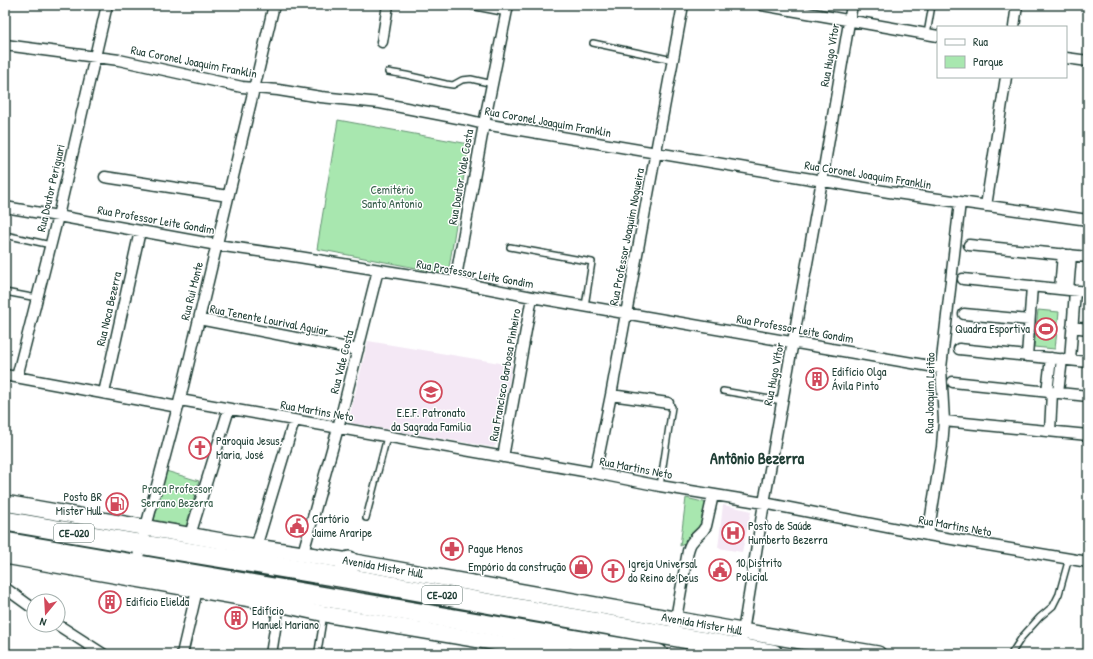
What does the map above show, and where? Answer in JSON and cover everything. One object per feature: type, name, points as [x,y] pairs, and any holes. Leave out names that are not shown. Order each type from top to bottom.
[{"type":"highway","name":"Avenida Mister Hull","points":[[5,521],[144,536],[348,569],[674,628],[741,644],[773,654]]},
{"type":"highway","name":"CE-020","points":[[7,552],[131,571],[329,609],[658,654]]},
{"type":"main road","name":"Avenida Mister Hull","points":[[5,502],[144,536],[190,535],[256,547],[303,553],[348,569]]},
{"type":"main road","points":[[131,571],[197,590],[279,604],[329,609],[528,651],[564,654]]},
{"type":"main road","name":"Avenida Mister Hull","points":[[741,644],[878,654]]},
{"type":"street","name":"Rua Doutor Periguari","points":[[16,377],[51,245],[107,5]]},
{"type":"street","name":"Rua Rui Monte","points":[[131,571],[144,536],[179,404],[274,5]]},
{"type":"street","points":[[382,42],[388,5]]},
{"type":"street","name":"Rua Professor Joaquim Nogueira","points":[[595,473],[611,395],[683,5]]},
{"type":"street","points":[[762,5],[937,36]]},
{"type":"street","name":"Rua Hugo Vítor","points":[[741,644],[764,503],[852,5]]},
{"type":"street","points":[[1014,26],[1017,5]]},
{"type":"street","name":"Rua Doutor Vale Costa","points":[[455,282],[507,9]]},
{"type":"street","name":"Rua Coronel Joaquim Franklin","points":[[5,45],[119,60],[232,85],[380,103],[484,124],[890,192],[1088,220]]},
{"type":"street","points":[[1067,58],[1088,61]]},
{"type":"street","points":[[986,206],[1006,78]]},
{"type":"street","points":[[104,177],[228,196]]},
{"type":"street","name":"Rua Joaquim Leitão","points":[[928,535],[942,447],[944,421],[941,368],[960,202]]},
{"type":"street","name":"Rua Professor Leite Gondim","points":[[5,207],[217,245],[455,282],[532,297],[941,368]]},
{"type":"street","name":"Rua Noca Bezerra","points":[[104,393],[140,231]]},
{"type":"street","points":[[968,245],[1088,257]]},
{"type":"street","points":[[1052,392],[1066,360],[1072,327],[1068,290],[1067,255]]},
{"type":"street","name":"Rua Vale Costa","points":[[303,553],[338,428],[378,270]]},
{"type":"street","points":[[963,279],[1088,292]]},
{"type":"street","points":[[1027,356],[1032,286]]},
{"type":"street","name":"Rua Francisco Barbosa Pinheiro","points":[[503,457],[532,297]]},
{"type":"street","points":[[964,314],[1029,320]]},
{"type":"street","name":"Rua Tenente Lourival Aguiar","points":[[199,319],[358,350]]},
{"type":"street","points":[[1072,327],[1088,329]]},
{"type":"street","points":[[959,350],[1088,362]]},
{"type":"street","points":[[1050,431],[1052,392],[1051,358]]},
{"type":"street","name":"Rua Martins Neto","points":[[5,375],[104,393],[179,404],[229,409],[595,473],[660,486],[764,503],[928,535],[1088,562]]},
{"type":"street","points":[[953,382],[1088,396]]},
{"type":"street","points":[[611,395],[668,403]]},
{"type":"street","points":[[190,535],[229,409]]},
{"type":"street","points":[[256,547],[294,421]]},
{"type":"street","points":[[944,421],[1088,434]]},
{"type":"street","points":[[674,628],[688,551],[693,541],[704,531],[713,495]]},
{"type":"street","points":[[5,588],[26,603]]},
{"type":"street","points":[[182,654],[197,590]]},
{"type":"street","points":[[271,654],[279,604]]},
{"type":"street","points":[[66,630],[99,653]]},
{"type":"lane","points":[[465,5],[507,9]]},
{"type":"lane","points":[[926,34],[932,5]]},
{"type":"lane","points":[[593,43],[673,60]]},
{"type":"lane","points":[[388,72],[446,84],[453,84],[462,80],[471,79],[493,84]]},
{"type":"lane","points":[[5,235],[51,245]]},
{"type":"lane","points":[[510,247],[592,262],[585,306]]},
{"type":"lane","points":[[5,292],[37,298]]},
{"type":"lane","points":[[723,391],[782,401]]},
{"type":"lane","points":[[660,486],[672,407],[668,403]]},
{"type":"lane","points":[[366,518],[387,437]]},
{"type":"lane","points":[[1011,654],[1022,637],[1053,606],[1059,594],[1068,558]]},
{"type":"lane","points":[[318,651],[329,609]]},
{"type":"shaded area","name":"E.E.F. Patronato da Sagrada Familia","points":[[368,341],[512,365],[496,445],[493,447],[351,423],[349,419]]},
{"type":"shaded area","name":"Posto de Saúde Humberto Bezerra","points":[[723,505],[748,510],[751,512],[742,552],[718,548]]},
{"type":"green space","name":"Cemitério Santo Antonio","points":[[338,120],[469,144],[448,274],[317,249]]},
{"type":"green space","name":"Quadra Esportiva","points":[[1038,310],[1059,312],[1055,349],[1034,347]]},
{"type":"green space","name":"Praça Professor Serrano Bezerra","points":[[166,471],[199,481],[186,526],[154,520]]},
{"type":"green space","points":[[686,498],[707,503],[702,527],[690,541],[680,546]]},
{"type":"place","name":"Quadra Esportiva","points":[[1046,329]]},
{"type":"place","name":"Edifício Olga Ávila Pinto","points":[[817,379]]},
{"type":"place","name":"E.E.F. Patronato da Sagrada Familia","points":[[431,392]]},
{"type":"place","name":"Paroquia Jesus, Maria, José","points":[[200,448]]},
{"type":"place","name":"Posto BR Mister Hull","points":[[117,504]]},
{"type":"place","name":"Cartório Jaime Araripe","points":[[297,526]]},
{"type":"place","name":"Posto de Saúde Humberto Bezerra","points":[[733,533]]},
{"type":"place","name":"Pague Menos","points":[[452,549]]},
{"type":"place","name":"Empório da construção","points":[[581,567]]},
{"type":"place","name":"10 Distrito Policial","points":[[720,570]]},
{"type":"place","name":"Igreja Universal do Reino de Deus","points":[[613,571]]},
{"type":"place","name":"Edifício Elielda","points":[[110,602]]},
{"type":"place","name":"Edifício Manuel Mariano","points":[[236,618]]},
{"type":"district","name":"Antônio Bezerra","points":[[757,458]]}]
